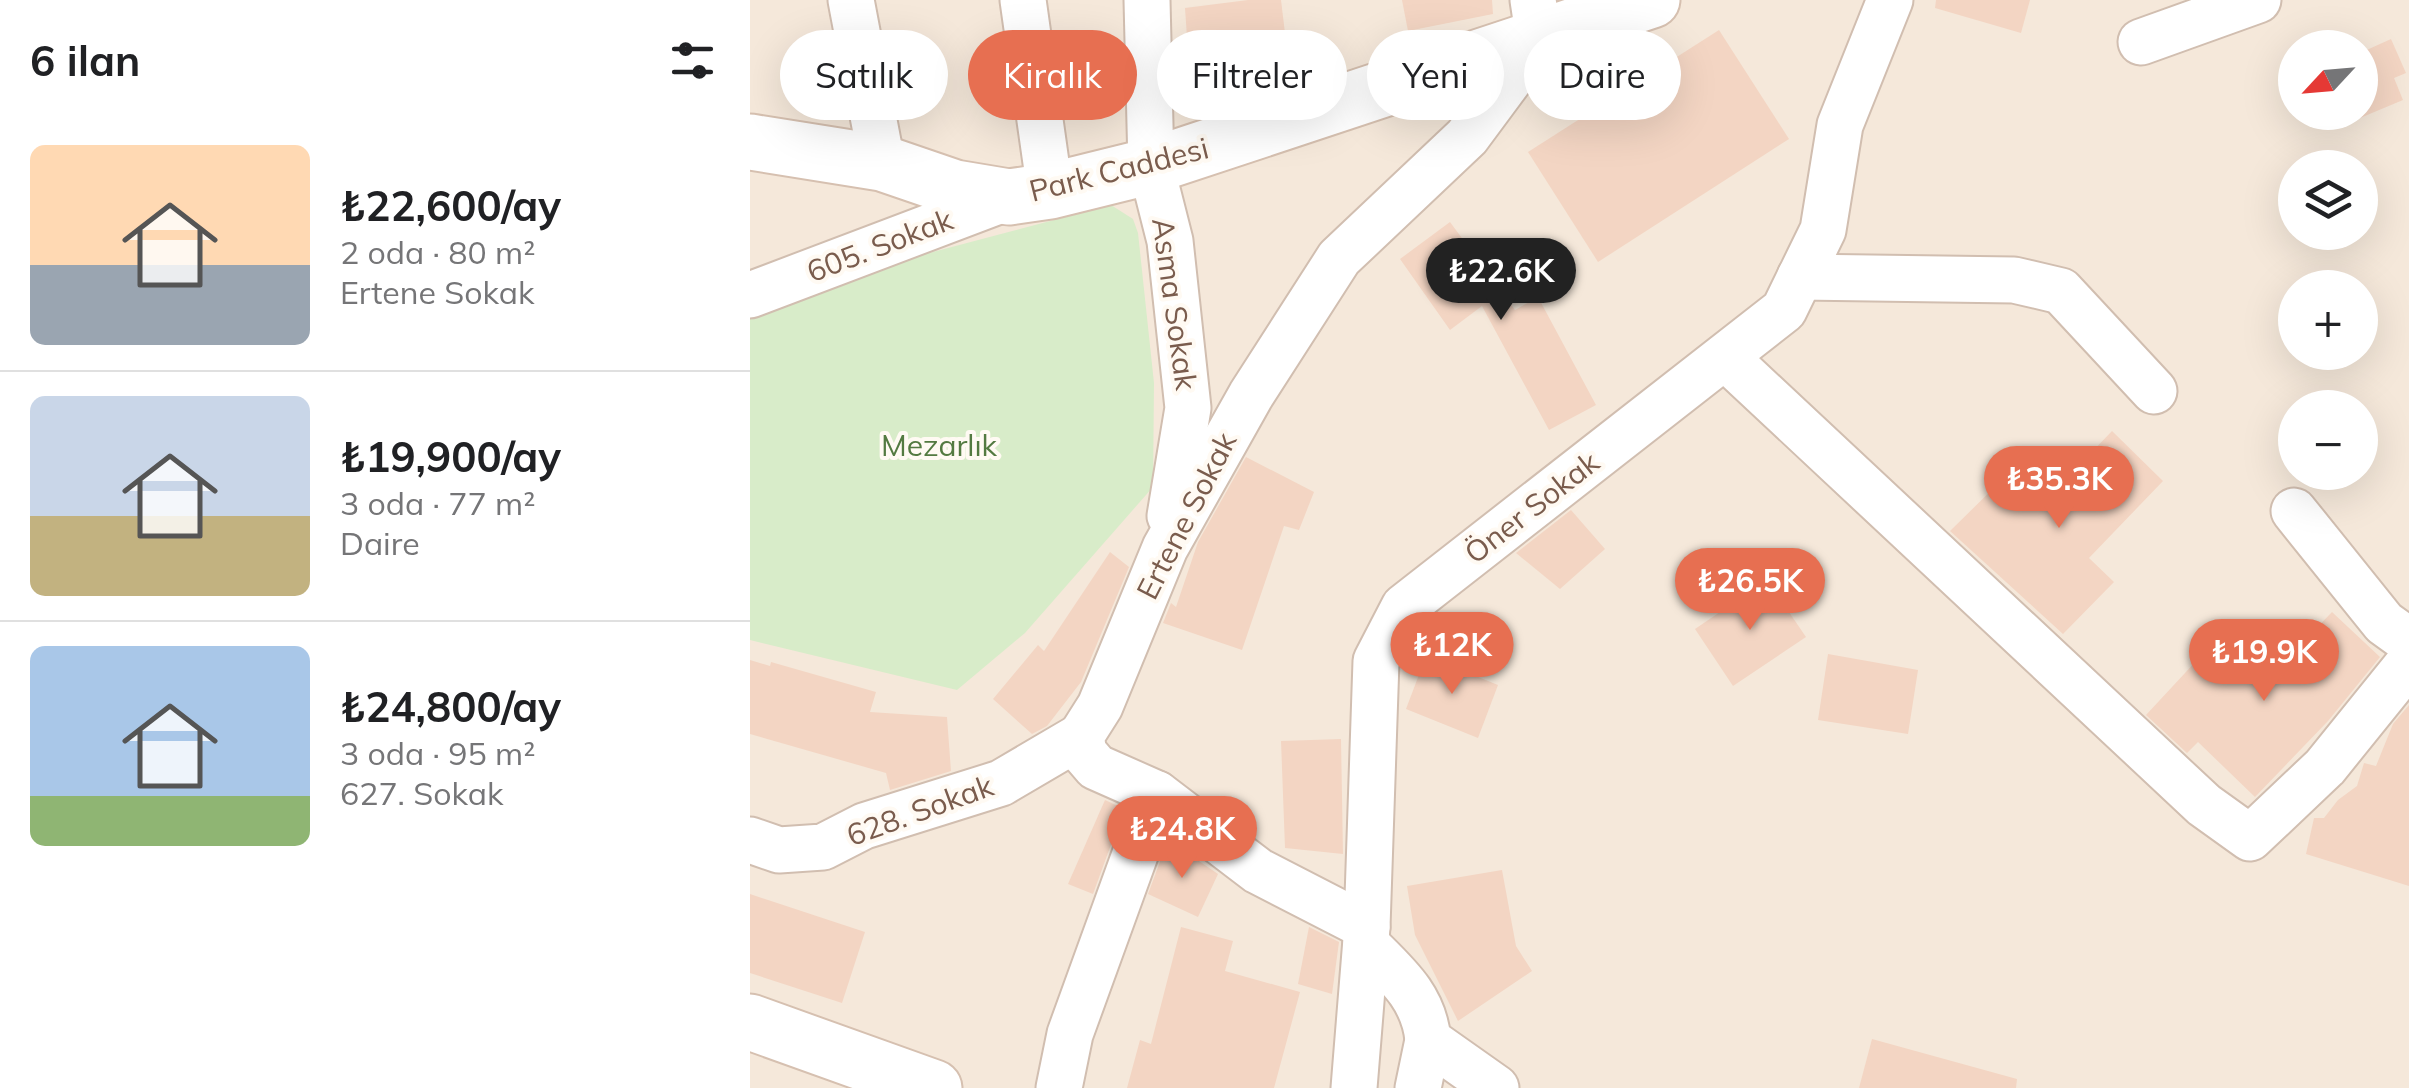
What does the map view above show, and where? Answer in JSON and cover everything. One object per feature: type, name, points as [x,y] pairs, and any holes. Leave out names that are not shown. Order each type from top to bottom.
[{"type":"street","points":[[851,0],[882,164]]},
{"type":"street","points":[[1023,0],[1030,194]]},
{"type":"street","name":"Asma Sokak","points":[[1147,0],[1151,166],[1170,241],[1188,408],[1165,548]]},
{"type":"street","name":"Park Caddesi","points":[[750,142],[882,164],[956,188],[1030,194],[1151,166],[1536,20],[1652,0]]},
{"type":"street","name":"Öner Sokak","points":[[1354,1088],[1367,935],[1376,661],[1404,607],[1784,310],[1824,230],[1840,125],[1890,0]]},
{"type":"street","points":[[2142,42],[2258,0]]},
{"type":"street","name":"Ertene Sokak","points":[[1081,736],[1100,706],[1165,548],[1251,395],[1339,258],[1466,137],[1536,20]]},
{"type":"street","name":"605. Sokak","points":[[750,295],[1030,194]]},
{"type":"street","points":[[1800,278],[2014,280],[2061,291],[2154,391]]},
{"type":"street","points":[[1725,357],[2204,805],[2250,838],[2325,768],[2409,663]]},
{"type":"street","points":[[2294,511],[2384,623],[2409,640]]},
{"type":"street","points":[[1081,736],[1084,753],[1096,768],[1157,794],[1258,871],[1367,935],[1426,1017],[1428,1040],[1418,1088]]},
{"type":"street","name":"628. Sokak","points":[[750,840],[779,850],[824,847],[864,826],[1000,783],[1081,736]]},
{"type":"street","points":[[1058,1088],[1070,1034],[1157,794]]},
{"type":"street","points":[[750,1022],[934,1088]]},
{"type":"street","points":[[1428,1040],[1496,1088]]},
{"type":"shaded area","points":[[750,0],[2409,0],[2409,1088],[750,1088]]},
{"type":"green space","name":"Mezarlık","points":[[1111,205],[1133,219],[1138,233],[1154,383],[1153,487],[1025,633],[957,690],[750,640],[750,315],[857,272]]},
{"type":"building","points":[[1281,0],[1285,30],[1186,30],[1185,8]]},
{"type":"building","points":[[1402,0],[1492,0],[1493,14],[1408,30]]},
{"type":"building","points":[[1936,0],[2030,0],[2021,33],[1935,8]]},
{"type":"building","points":[[1719,30],[1789,139],[1598,262],[1528,152],[1578,120],[1681,120],[1681,54]]},
{"type":"building","points":[[2391,39],[2406,73],[2394,78],[2403,100],[2378,110],[2378,45]]},
{"type":"building","points":[[1450,222],[1515,310],[1538,297],[1596,405],[1549,430],[1482,306],[1450,330],[1400,259]]},
{"type":"building","points":[[2112,431],[2163,481],[2089,558],[2114,582],[2063,634],[1950,531],[2009,473],[2040,506]]},
{"type":"building","points":[[1246,457],[1314,492],[1299,530],[1284,526],[1242,650],[1163,623],[1171,603],[1176,607],[1198,542]]},
{"type":"building","points":[[1571,510],[1605,549],[1560,589],[1516,553]]},
{"type":"building","points":[[1110,552],[1129,567],[1081,682],[1047,726],[1032,734],[993,699],[1038,645],[1044,651]]},
{"type":"building","points":[[1767,580],[1806,637],[1733,686],[1695,629]]},
{"type":"building","points":[[2332,612],[2380,657],[2328,721],[2255,797],[2198,742],[2187,753],[2146,715],[2211,645],[2258,689]]},
{"type":"building","points":[[1828,654],[1918,670],[1908,734],[1818,720]]},
{"type":"building","points":[[1426,656],[1498,685],[1478,738],[1406,709]]},
{"type":"building","points":[[750,660],[770,666],[771,662],[876,692],[870,712],[947,717],[951,771],[890,790],[886,773],[750,734]]},
{"type":"building","points":[[2409,705],[2409,886],[2306,854],[2314,818],[2324,818],[2338,800],[2357,786],[2364,763],[2376,766],[2393,724]]},
{"type":"building","points":[[1341,739],[1343,854],[1285,848],[1281,741]]},
{"type":"building","points":[[1105,800],[1124,809],[1093,894],[1068,884]]},
{"type":"building","points":[[1168,840],[1218,874],[1198,917],[1148,894]]},
{"type":"building","points":[[1502,870],[1516,946],[1532,971],[1458,1021],[1415,935],[1407,886]]},
{"type":"building","points":[[750,894],[865,932],[842,1003],[750,973]]},
{"type":"building","points":[[1181,927],[1233,941],[1225,971],[1300,992],[1274,1088],[1127,1088],[1140,1040],[1151,1044]]},
{"type":"building","points":[[1309,927],[1339,942],[1332,994],[1298,984]]},
{"type":"building","points":[[1872,1039],[2017,1079],[2016,1088],[1859,1088]]}]
